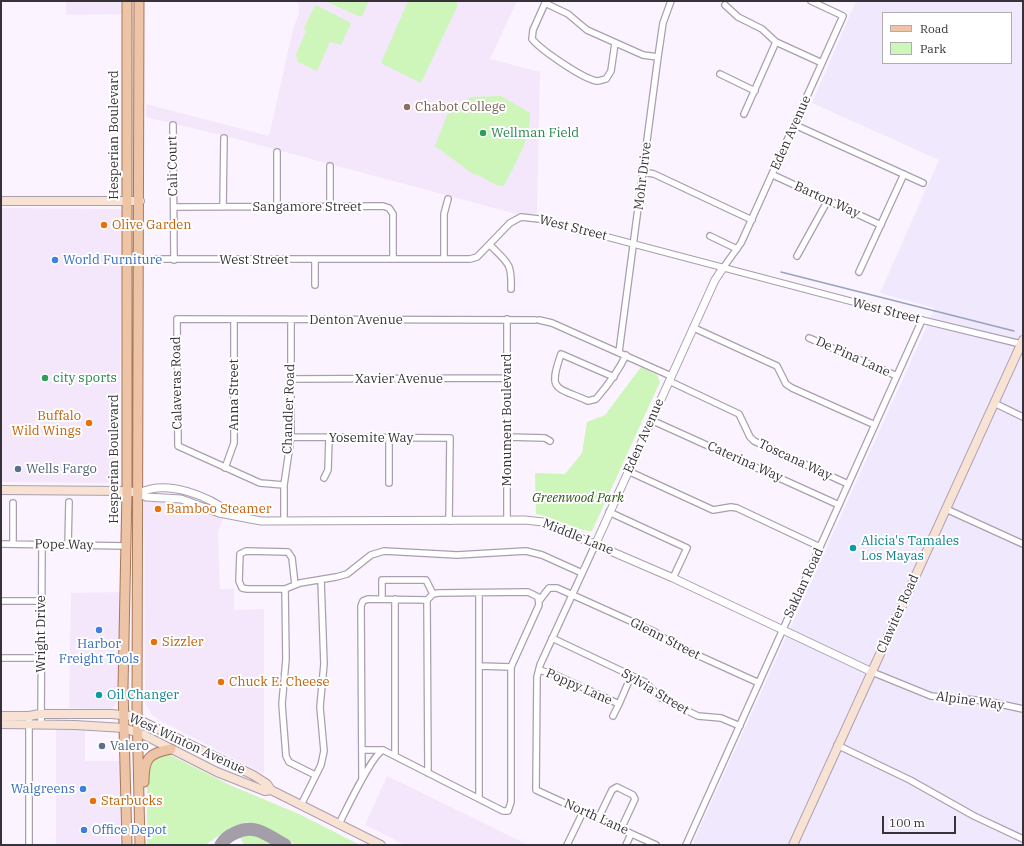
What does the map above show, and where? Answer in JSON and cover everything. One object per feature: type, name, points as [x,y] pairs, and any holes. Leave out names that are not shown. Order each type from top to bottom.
[{"type":"main road","name":"Hesperian Boulevard","points":[[127,1],[127,546],[124,715],[127,845]]},
{"type":"main road","name":"Hesperian Boulevard","points":[[139,1],[140,259],[137,732],[140,845]]},
{"type":"main road","points":[[1,200],[140,202]]},
{"type":"main road","name":"Clawiter Road","points":[[793,845],[1022,342]]},
{"type":"main road","points":[[1,490],[127,491],[139,493]]},
{"type":"main road","name":"West Winton Avenue","points":[[1,724],[29,720],[40,714],[124,715],[137,718],[253,776],[267,784],[271,790],[381,845]]},
{"type":"main road","name":"West Winton Avenue","points":[[1,716],[29,720],[41,724],[124,728],[137,732],[217,772],[265,791],[271,790]]},
{"type":"main road","points":[[140,833],[145,828],[145,764],[152,754],[171,749]]},
{"type":"main road","points":[[217,772],[226,770],[246,778],[253,776]]},
{"type":"main road","points":[[126,823],[132,828],[135,845]]},
{"type":"street","name":"Mohr Drive","points":[[619,352],[663,23],[672,1]]},
{"type":"street","name":"Eden Avenue","points":[[536,790],[537,677],[539,670],[552,638],[670,378],[718,275],[737,249],[752,220],[773,176],[843,16],[811,1]]},
{"type":"street","points":[[615,42],[612,71],[606,79],[597,81],[564,65],[550,53],[537,46],[532,39],[533,30],[546,2],[568,14],[586,30],[615,42],[643,55],[658,57]]},
{"type":"street","points":[[725,5],[738,17],[762,29],[776,42],[822,63]]},
{"type":"street","points":[[744,114],[776,42]]},
{"type":"street","points":[[720,74],[755,90]]},
{"type":"street","name":"Cali Court","points":[[173,125],[174,260]]},
{"type":"street","points":[[795,125],[923,183]]},
{"type":"street","points":[[223,207],[224,138]]},
{"type":"street","points":[[277,152],[277,207]]},
{"type":"street","points":[[330,166],[330,206]]},
{"type":"street","points":[[643,172],[660,177],[752,220]]},
{"type":"street","points":[[859,272],[904,174]]},
{"type":"street","name":"Barton Way","points":[[773,176],[880,225]]},
{"type":"street","points":[[444,258],[444,214],[448,198]]},
{"type":"street","points":[[797,256],[828,200]]},
{"type":"street","name":"Sangamore Street","points":[[174,207],[383,206],[389,208],[393,214],[393,259]]},
{"type":"street","name":"West Street","points":[[127,259],[470,259],[477,257],[510,223],[521,217],[539,219],[922,320],[1022,342]]},
{"type":"street","points":[[710,236],[737,249]]},
{"type":"street","points":[[490,245],[509,264],[512,272],[511,289]]},
{"type":"street","points":[[315,259],[316,285]]},
{"type":"street","name":"Denton Avenue","points":[[177,319],[537,320],[552,323],[626,355],[670,378]]},
{"type":"street","name":"Calaveras Road","points":[[177,319],[178,446],[225,468]]},
{"type":"street","name":"Monument Boulevard","points":[[507,319],[507,520]]},
{"type":"street","name":"Anna Street","points":[[225,468],[234,443],[234,320]]},
{"type":"street","name":"Chandler Road","points":[[284,521],[284,484],[291,437],[291,320]]},
{"type":"street","name":"Saklan Road","points":[[686,845],[922,320]]},
{"type":"street","points":[[694,328],[777,366],[786,384],[792,388],[875,425]]},
{"type":"street","name":"De Pina Lane","points":[[809,338],[897,376]]},
{"type":"street","points":[[614,377],[561,354],[554,383],[558,388],[588,402],[596,399],[614,377],[626,355]]},
{"type":"street","name":"Xavier Avenue","points":[[291,379],[507,378]]},
{"type":"street","name":"Toscana Way","points":[[670,378],[739,414],[750,437],[754,441],[848,484]]},
{"type":"street","points":[[994,403],[1023,417]]},
{"type":"street","name":"Caterina Way","points":[[651,420],[839,505]]},
{"type":"street","name":"Yosemite Way","points":[[291,437],[450,438],[448,521]]},
{"type":"street","points":[[507,437],[545,438],[550,441]]},
{"type":"street","points":[[324,478],[328,470],[329,438]]},
{"type":"street","points":[[389,438],[389,483]]},
{"type":"street","points":[[225,468],[260,483],[284,484]]},
{"type":"street","points":[[628,471],[713,510],[731,507],[737,508],[820,547]]},
{"type":"street","name":"Middle Lane","points":[[139,493],[146,497],[181,499],[218,513],[249,520],[507,520],[543,522],[596,543],[673,578],[872,672]]},
{"type":"street","points":[[68,545],[69,502]]},
{"type":"street","points":[[13,503],[13,544]]},
{"type":"street","points":[[946,509],[1023,544]]},
{"type":"street","points":[[610,512],[687,548],[673,578]]},
{"type":"street","name":"Pope Way","points":[[1,544],[127,546]]},
{"type":"street","name":"Wright Drive","points":[[41,724],[42,544]]},
{"type":"street","points":[[295,585],[292,558],[288,552],[246,551],[240,554],[239,581],[242,588],[285,589],[295,585],[347,574],[371,555],[384,551],[457,555],[526,551],[542,555],[582,573]]},
{"type":"street","points":[[301,805],[322,761],[324,751],[320,707],[324,664],[321,580]]},
{"type":"street","points":[[382,599],[382,580],[426,580],[433,594]]},
{"type":"street","name":"Glenn Street","points":[[539,601],[549,588],[557,588],[655,632],[673,644],[759,683]]},
{"type":"street","points":[[285,589],[286,659],[282,704],[286,756],[289,762],[315,775]]},
{"type":"street","points":[[362,750],[384,750],[506,812],[510,808],[511,667],[539,601],[536,595],[528,592],[433,594],[427,600],[365,600],[361,606],[362,778]]},
{"type":"street","points":[[479,593],[479,798]]},
{"type":"street","points":[[395,600],[395,756]]},
{"type":"street","points":[[427,600],[428,773]]},
{"type":"street","points":[[1,601],[42,601]]},
{"type":"street","name":"Sylvia Street","points":[[552,638],[645,682],[661,698],[698,716],[721,718],[740,726]]},
{"type":"street","points":[[1,658],[41,658]]},
{"type":"street","points":[[479,666],[511,667]]},
{"type":"street","name":"Poppy Lane","points":[[539,670],[553,674],[619,704],[629,681]]},
{"type":"street","name":"Alpine Way","points":[[872,672],[931,696],[986,701],[1023,709]]},
{"type":"street","points":[[613,716],[619,704]]},
{"type":"street","points":[[29,720],[29,845]]},
{"type":"street","points":[[837,746],[910,780],[974,816],[1023,839]]},
{"type":"street","points":[[339,824],[362,778],[376,756],[384,750]]},
{"type":"street","points":[[598,818],[612,790],[617,787],[633,795],[635,799],[621,829]]},
{"type":"street","name":"North Lane","points":[[536,790],[656,845]]},
{"type":"street","points":[[567,845],[583,812]]},
{"type":"street","points":[[626,845],[631,834]]},
{"type":"shaded area","points":[[66,1],[124,1],[124,14],[66,15]]},
{"type":"shaded area","name":"Chabot College","points":[[295,1],[517,1],[490,59],[540,72],[537,213],[524,216],[233,138],[146,117],[146,104],[269,136],[293,29],[299,13],[298,3]]},
{"type":"shaded area","points":[[856,1],[1023,1],[1023,845],[692,845],[935,308],[880,293],[939,160],[812,103]]},
{"type":"shaded area","points":[[1,208],[123,209],[118,483],[1,482]]},
{"type":"shaded area","points":[[144,500],[179,503],[201,508],[223,519],[218,532],[220,589],[234,589],[234,610],[264,609],[264,774],[159,720],[152,715],[145,703]]},
{"type":"shaded area","points":[[119,592],[119,674],[116,705],[111,709],[69,708],[71,593]]},
{"type":"shaded area","points":[[56,730],[85,730],[85,761],[120,761],[120,845],[56,845]]},
{"type":"shaded area","points":[[387,776],[528,845],[405,845],[365,825]]},
{"type":"green space","points":[[325,1],[369,1],[362,16],[360,17]]},
{"type":"green space","points":[[408,1],[457,1],[457,7],[421,83],[381,63]]},
{"type":"green space","points":[[316,5],[351,23],[341,45],[330,42],[317,71],[298,62],[296,55],[306,31],[304,28]]},
{"type":"green space","name":"Wellman Field","points":[[501,96],[530,113],[530,123],[525,142],[504,186],[496,185],[481,176],[473,174],[435,146],[447,115],[471,97]]},
{"type":"green space","name":"Greenwood Park","points":[[641,367],[657,375],[660,382],[592,531],[536,514],[535,473],[565,474],[582,453],[587,422],[605,415]]},
{"type":"green space","points":[[168,754],[232,786],[299,814],[360,845],[296,845],[257,824],[246,822],[230,828],[205,845],[147,845],[148,766],[157,755]]},
{"type":"green space","points":[[252,832],[276,845],[244,845],[240,837],[244,834]]},
{"type":"waterway","points":[[781,272],[1014,331]]},
{"type":"taxiway","points":[[221,845],[230,835],[249,829],[267,834],[285,845]]},
{"type":"place","name":"Chabot College","points":[[407,107]]},
{"type":"place","name":"Wellman Field","points":[[483,133]]},
{"type":"place","name":"Olive Garden","points":[[104,225]]},
{"type":"place","name":"World Furniture","points":[[55,260]]},
{"type":"place","name":"city sports","points":[[45,378]]},
{"type":"place","name":"Buffalo Wild Wings","points":[[89,423]]},
{"type":"place","name":"Wells Fargo","points":[[18,469]]},
{"type":"place","name":"Bamboo Steamer","points":[[158,509]]},
{"type":"place","name":"Alicia's Tamales Los Mayas","points":[[853,548]]},
{"type":"place","name":"Harbor Freight Tools","points":[[99,630]]},
{"type":"place","name":"Sizzler","points":[[154,642]]},
{"type":"place","name":"Chuck E. Cheese","points":[[221,682]]},
{"type":"place","name":"Oil Changer","points":[[99,695]]},
{"type":"place","name":"Valero","points":[[102,746]]},
{"type":"place","name":"Walgreens","points":[[83,789]]},
{"type":"place","name":"Starbucks","points":[[93,801]]},
{"type":"place","name":"Office Depot","points":[[84,830]]}]
